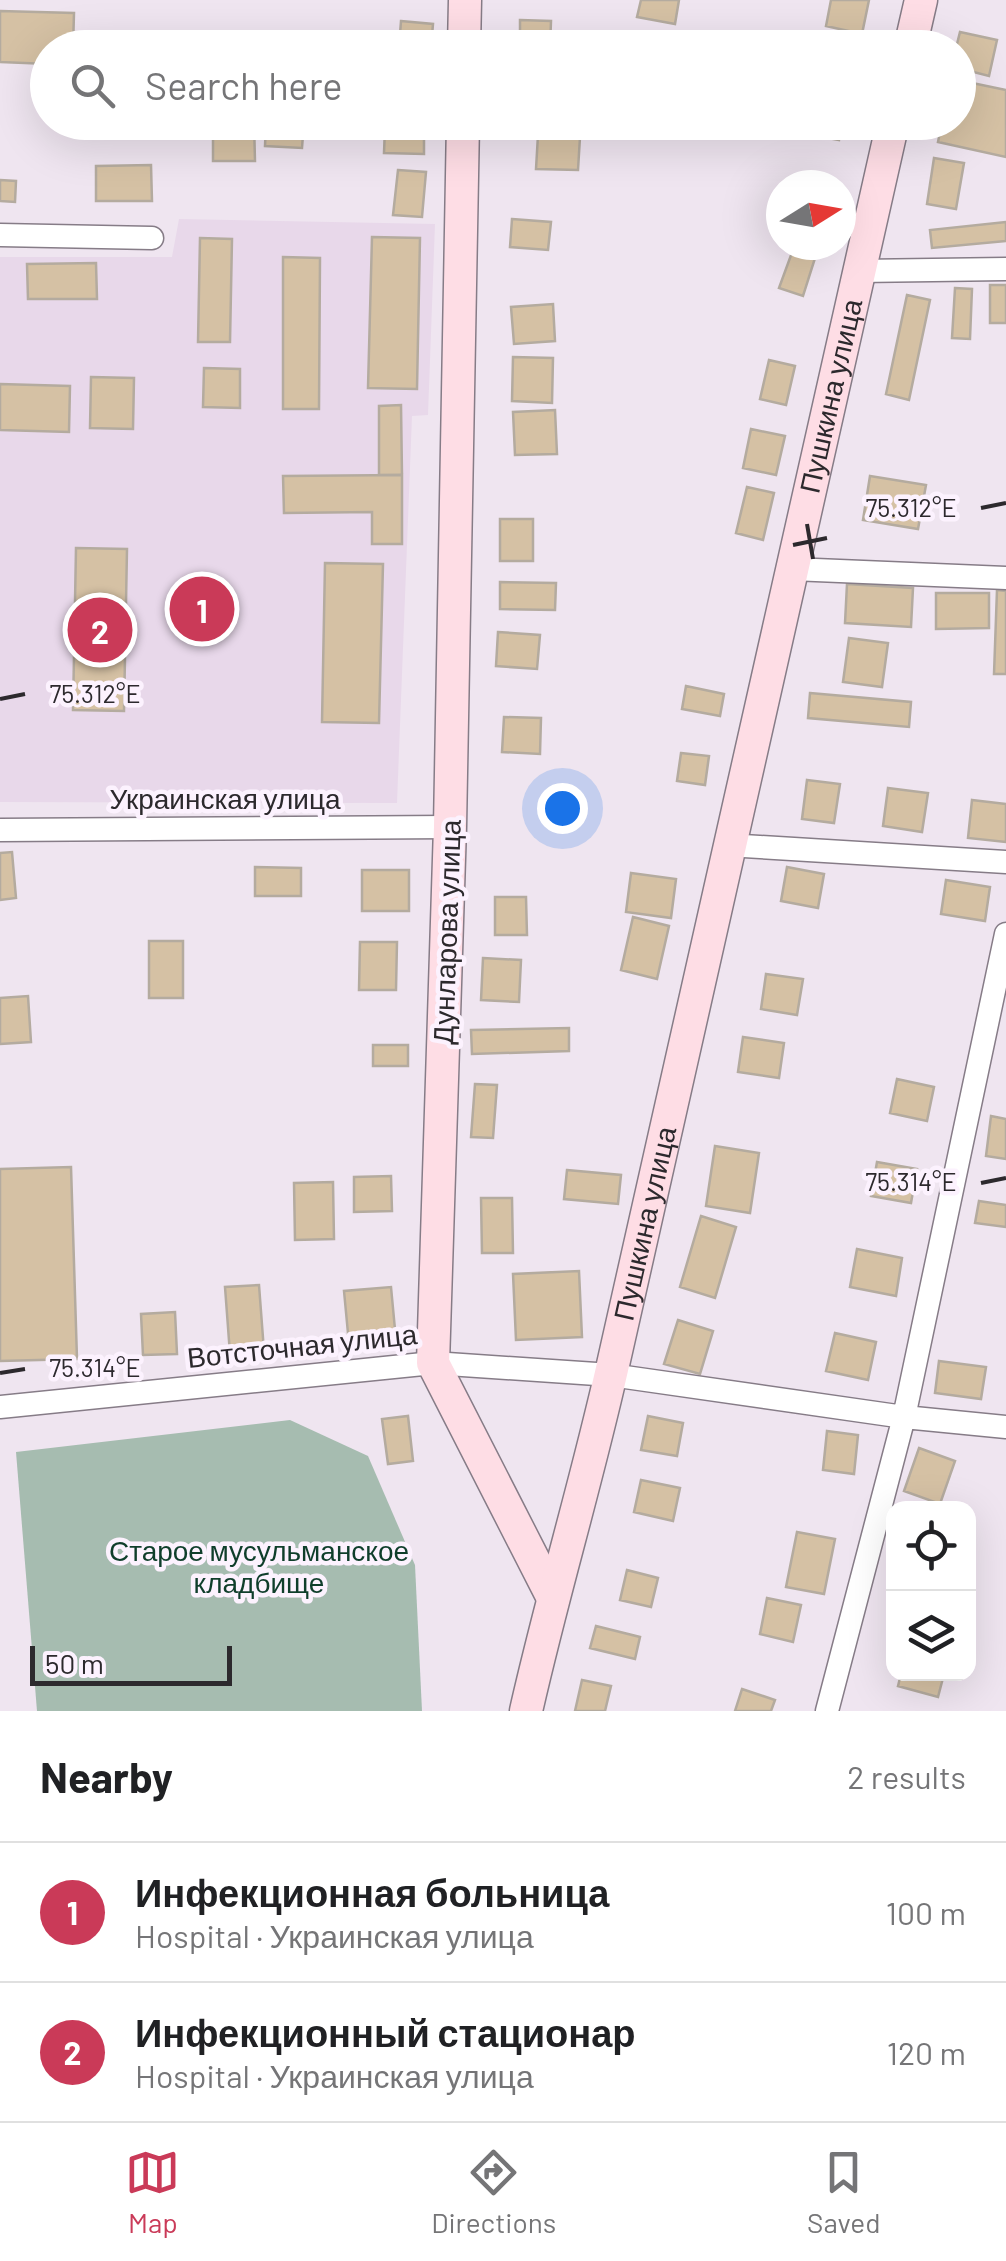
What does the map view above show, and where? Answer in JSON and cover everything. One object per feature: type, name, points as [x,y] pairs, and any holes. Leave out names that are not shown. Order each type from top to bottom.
[{"type":"main road","points":[[464,30],[465,0]]},
{"type":"main road","points":[[914,30],[921,0]]},
{"type":"main road","name":"Дунларова улица","points":[[463,140],[450,827],[433,1363],[552,1596]]},
{"type":"main road","name":"Пушкина улица","points":[[552,1596],[611,1375],[889,140]]},
{"type":"main road","points":[[526,1711],[552,1596]]},
{"type":"street","points":[[0,235],[152,238]]},
{"type":"street","points":[[859,271],[1006,269]]},
{"type":"street","points":[[792,570],[1006,578]]},
{"type":"street","name":"Украинская улица","points":[[0,830],[450,827]]},
{"type":"street","points":[[728,846],[1006,862]]},
{"type":"street","points":[[827,1711],[904,1417],[1006,934]]},
{"type":"street","name":"Вотсточная улица","points":[[0,1407],[433,1363],[611,1375],[904,1417],[1006,1427]]},
{"type":"shaded area","points":[[179,219],[435,224],[428,415],[412,416],[397,803],[0,802],[0,257],[172,257]]},
{"type":"green space","name":"Старое мусульманское кладбище","points":[[290,1420],[368,1456],[415,1565],[422,1711],[37,1711],[16,1452]]},
{"type":"building","points":[[641,0],[679,0],[675,24],[637,17]]},
{"type":"building","points":[[831,0],[869,0],[863,30],[826,26]]},
{"type":"building","points":[[0,11],[74,13],[74,30],[30,30],[30,63],[0,62]]},
{"type":"building","points":[[520,20],[551,21],[551,30],[520,30]]},
{"type":"building","points":[[401,21],[433,24],[432,30],[400,30]]},
{"type":"building","points":[[976,35],[997,40],[989,76],[976,73]]},
{"type":"building","points":[[976,84],[1006,90],[1006,157],[938,142],[976,140]]},
{"type":"building","points":[[213,140],[254,140],[255,161],[213,161]]},
{"type":"building","points":[[265,140],[303,140],[302,148],[265,146]]},
{"type":"building","points":[[384,140],[424,140],[424,154],[384,153]]},
{"type":"building","points":[[538,140],[580,140],[578,170],[536,169]]},
{"type":"building","points":[[934,158],[964,163],[956,209],[927,204]]},
{"type":"building","points":[[151,165],[152,201],[96,201],[96,166]]},
{"type":"building","points":[[398,170],[426,172],[422,217],[393,215]]},
{"type":"building","points":[[0,180],[16,181],[15,202],[0,201]]},
{"type":"building","points":[[512,219],[551,222],[548,250],[510,247]]},
{"type":"building","points":[[1006,222],[1006,241],[932,248],[930,230]]},
{"type":"building","points":[[372,237],[420,238],[417,389],[368,388]]},
{"type":"building","points":[[200,238],[232,239],[230,342],[198,342]]},
{"type":"building","points":[[283,257],[320,258],[319,409],[283,409]]},
{"type":"building","points":[[789,260],[814,260],[803,296],[779,288]]},
{"type":"building","points":[[96,263],[97,299],[28,299],[27,264]]},
{"type":"building","points":[[990,285],[1006,285],[1006,323],[990,323]]},
{"type":"building","points":[[955,288],[972,289],[970,339],[952,338]]},
{"type":"building","points":[[907,295],[930,300],[909,400],[886,394]]},
{"type":"building","points":[[553,304],[555,341],[514,344],[511,307]]},
{"type":"building","points":[[513,357],[553,358],[552,403],[512,401]]},
{"type":"building","points":[[769,360],[795,366],[786,405],[760,399]]},
{"type":"building","points":[[204,368],[240,369],[240,408],[203,407]]},
{"type":"building","points":[[91,377],[134,378],[133,429],[90,428]]},
{"type":"building","points":[[0,384],[70,386],[69,432],[0,430]]},
{"type":"building","points":[[401,405],[402,475],[379,475],[379,406]]},
{"type":"building","points":[[555,410],[557,454],[515,455],[513,412]]},
{"type":"building","points":[[751,429],[785,436],[776,475],[743,468]]},
{"type":"building","points":[[402,475],[402,544],[372,544],[372,512],[284,513],[283,476]]},
{"type":"building","points":[[870,476],[926,485],[918,529],[863,520]]},
{"type":"building","points":[[747,487],[774,493],[763,540],[736,533]]},
{"type":"building","points":[[500,519],[533,519],[533,561],[500,561]]},
{"type":"building","points":[[76,548],[127,549],[124,711],[73,710]]},
{"type":"building","points":[[325,563],[383,564],[379,723],[322,722]]},
{"type":"building","points":[[500,582],[556,583],[555,610],[500,609]]},
{"type":"building","points":[[847,584],[913,588],[911,627],[845,623]]},
{"type":"building","points":[[997,590],[1006,591],[1006,674],[994,674]]},
{"type":"building","points":[[936,593],[989,593],[989,628],[936,629]]},
{"type":"building","points":[[498,632],[540,635],[537,669],[496,666]]},
{"type":"building","points":[[849,638],[888,643],[882,687],[843,682]]},
{"type":"building","points":[[686,686],[724,694],[720,716],[682,709]]},
{"type":"building","points":[[810,693],[911,702],[909,727],[808,718]]},
{"type":"building","points":[[504,717],[541,718],[540,754],[502,752]]},
{"type":"building","points":[[681,753],[709,756],[705,785],[677,781]]},
{"type":"building","points":[[807,780],[840,784],[834,823],[802,819]]},
{"type":"building","points":[[888,788],[928,793],[922,832],[883,826]]},
{"type":"building","points":[[972,800],[1006,804],[1006,842],[968,838]]},
{"type":"building","points":[[12,852],[16,898],[0,900],[0,853]]},
{"type":"building","points":[[255,867],[301,868],[301,896],[255,896]]},
{"type":"building","points":[[787,867],[824,874],[818,908],[781,901]]},
{"type":"building","points":[[362,870],[409,870],[409,911],[362,911]]},
{"type":"building","points":[[631,873],[676,879],[671,918],[626,912]]},
{"type":"building","points":[[946,880],[990,887],[985,921],[941,914]]},
{"type":"building","points":[[495,897],[526,897],[527,935],[495,935]]},
{"type":"building","points":[[633,917],[669,926],[657,979],[621,970]]},
{"type":"building","points":[[149,941],[183,941],[183,998],[149,998]]},
{"type":"building","points":[[360,942],[397,942],[396,990],[359,990]]},
{"type":"building","points":[[483,958],[521,960],[519,1002],[481,1000]]},
{"type":"building","points":[[766,974],[803,979],[797,1015],[761,1009]]},
{"type":"building","points":[[28,996],[31,1042],[0,1044],[0,998]]},
{"type":"building","points":[[569,1028],[569,1051],[472,1054],[471,1030]]},
{"type":"building","points":[[743,1037],[784,1043],[779,1078],[738,1072]]},
{"type":"building","points":[[373,1045],[408,1045],[408,1066],[373,1066]]},
{"type":"building","points":[[897,1079],[934,1087],[927,1121],[890,1113]]},
{"type":"building","points":[[475,1084],[497,1085],[493,1138],[471,1137]]},
{"type":"building","points":[[991,1116],[1006,1119],[1006,1159],[986,1156]]},
{"type":"building","points":[[715,1146],[759,1153],[750,1213],[706,1206]]},
{"type":"building","points":[[877,1162],[917,1169],[911,1203],[871,1196]]},
{"type":"building","points":[[71,1167],[77,1359],[0,1361],[0,1169]]},
{"type":"building","points":[[567,1170],[621,1175],[618,1204],[564,1199]]},
{"type":"building","points":[[391,1176],[392,1211],[354,1212],[354,1177]]},
{"type":"building","points":[[333,1182],[334,1239],[295,1240],[294,1183]]},
{"type":"building","points":[[481,1198],[512,1198],[513,1253],[482,1253]]},
{"type":"building","points":[[979,1201],[1006,1205],[1006,1227],[975,1223]]},
{"type":"building","points":[[701,1216],[736,1227],[715,1298],[680,1287]]},
{"type":"building","points":[[857,1249],[902,1258],[896,1296],[850,1287]]},
{"type":"building","points":[[579,1271],[582,1337],[516,1340],[513,1274]]},
{"type":"building","points":[[259,1285],[264,1351],[230,1354],[225,1287]]},
{"type":"building","points":[[391,1287],[396,1340],[349,1344],[344,1291]]},
{"type":"building","points":[[175,1312],[177,1354],[143,1355],[141,1314]]},
{"type":"building","points":[[678,1320],[713,1331],[700,1374],[664,1364]]},
{"type":"building","points":[[835,1333],[876,1342],[868,1380],[826,1371]]},
{"type":"building","points":[[939,1361],[986,1367],[981,1399],[935,1393]]},
{"type":"building","points":[[408,1416],[413,1461],[388,1464],[382,1419]]},
{"type":"building","points":[[648,1416],[683,1423],[677,1456],[641,1450]]},
{"type":"building","points":[[827,1431],[858,1435],[854,1474],[823,1470]]},
{"type":"building","points":[[919,1448],[955,1461],[941,1501],[904,1491]]},
{"type":"building","points":[[641,1480],[680,1488],[673,1521],[634,1512]]},
{"type":"building","points":[[797,1532],[835,1539],[824,1594],[786,1587]]},
{"type":"building","points":[[627,1570],[658,1578],[651,1607],[620,1600]]},
{"type":"building","points":[[767,1598],[801,1605],[793,1642],[760,1634]]},
{"type":"building","points":[[596,1626],[640,1637],[635,1659],[590,1648]]},
{"type":"building","points":[[582,1680],[611,1686],[605,1711],[575,1711]]},
{"type":"building","points":[[899,1681],[942,1681],[938,1697],[898,1686]]},
{"type":"building","points":[[742,1689],[775,1700],[771,1711],[735,1711]]},
{"type":"place","name":"Инфекционная больница","points":[[202,609]]},
{"type":"place","name":"Инфекционный стационар","points":[[100,630]]}]
